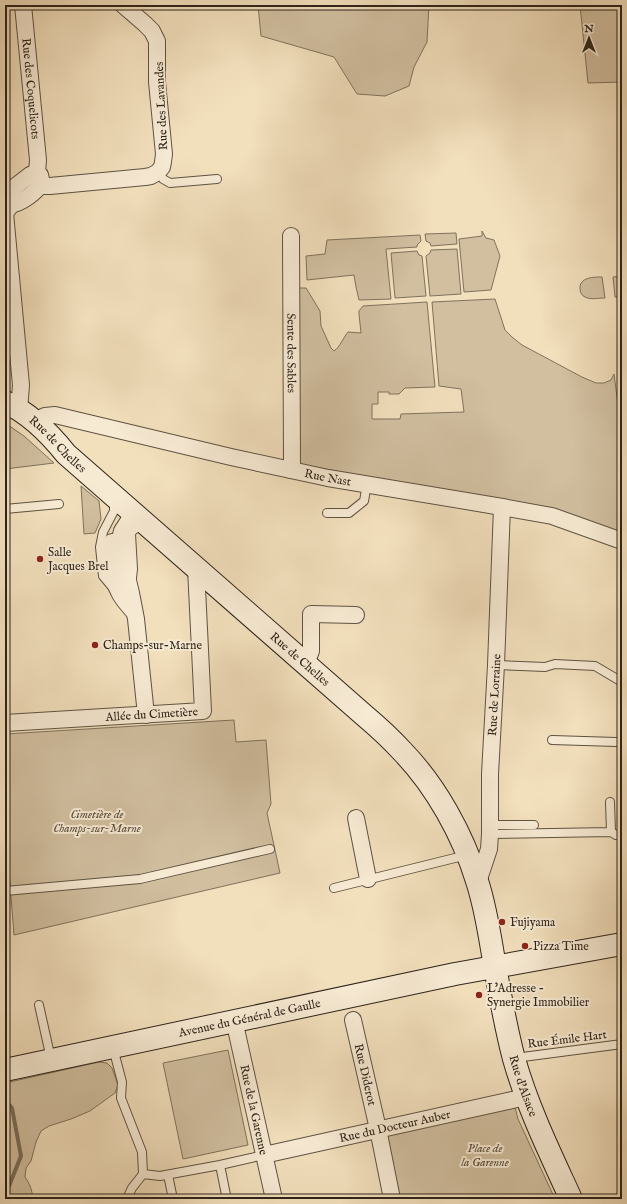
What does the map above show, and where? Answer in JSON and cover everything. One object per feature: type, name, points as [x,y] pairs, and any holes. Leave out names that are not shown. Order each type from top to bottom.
[{"type":"main road","name":"Rue de Chelles","points":[[16,411],[54,439],[66,454],[365,716],[403,752],[427,782],[444,807],[468,855],[478,882],[495,966]]},
{"type":"main road","points":[[16,411],[20,420],[49,444],[66,454]]},
{"type":"main road","name":"Avenue du Général de Gaulle","points":[[5,1070],[234,1020],[495,966],[622,944]]},
{"type":"main road","name":"Rue d'Alsace","points":[[495,966],[505,1020],[514,1058],[526,1097],[571,1199]]},
{"type":"street","name":"Rue des Coquelicots","points":[[23,5],[38,160],[38,179]]},
{"type":"street","name":"Rue des Lavandes","points":[[123,5],[152,31],[157,41],[157,82],[164,154],[162,167],[158,172]]},
{"type":"street","points":[[16,411],[21,385],[5,213],[8,195],[30,174],[50,186],[145,177],[151,176],[158,172]]},
{"type":"street","name":"Sente des Sables","points":[[291,236],[291,470]]},
{"type":"street","name":"Rue Nast","points":[[16,411],[45,416],[55,415],[328,478],[552,516],[622,541]]},
{"type":"street","points":[[124,505],[121,535],[125,593],[135,614],[146,715]]},
{"type":"street","name":"Rue de Lorraine","points":[[478,882],[489,849],[490,774],[502,507]]},
{"type":"street","name":"Allée du Cimetière","points":[[5,723],[203,711],[196,568]]},
{"type":"street","points":[[306,664],[311,651],[312,614],[356,615]]},
{"type":"street","points":[[356,818],[368,879]]},
{"type":"street","name":"Rue de la Garenne","points":[[234,1020],[274,1199]]},
{"type":"street","name":"Rue Diderot","points":[[352,1020],[378,1129],[392,1199]]},
{"type":"street","name":"Rue du Docteur Auber","points":[[264,1155],[526,1097]]},
{"type":"lane","points":[[158,172],[164,180],[170,183],[217,179]]},
{"type":"lane","points":[[327,513],[349,513],[364,501],[367,484]]},
{"type":"lane","points":[[5,509],[58,504]]},
{"type":"lane","points":[[124,505],[114,507],[114,511],[103,532],[100,547],[104,579],[125,593],[133,569],[130,534],[136,528],[140,527],[153,530]]},
{"type":"lane","points":[[496,665],[545,667],[555,664],[595,666],[621,680]]},
{"type":"lane","points":[[552,740],[616,742]]},
{"type":"lane","points":[[610,802],[611,832]]},
{"type":"lane","points":[[490,830],[534,825]]},
{"type":"lane","points":[[490,830],[591,830],[611,832],[622,836]]},
{"type":"lane","points":[[5,891],[140,879],[270,849]]},
{"type":"lane","points":[[334,888],[468,855]]},
{"type":"lane","points":[[40,1005],[51,1060]]},
{"type":"lane","name":"Rue Émile Hart","points":[[514,1058],[622,1044]]},
{"type":"lane","points":[[113,1046],[122,1082],[121,1098],[142,1152],[143,1174],[132,1188],[127,1199]]},
{"type":"lane","points":[[143,1174],[160,1176],[168,1175],[264,1155]]},
{"type":"lane","points":[[220,1165],[226,1195]]},
{"type":"lane","points":[[168,1175],[173,1199]]},
{"type":"green space","points":[[258,5],[429,5],[427,42],[414,67],[409,86],[385,96],[357,94],[334,57],[261,36]]},
{"type":"green space","points":[[580,5],[622,5],[622,82],[588,83]]},
{"type":"green space","points":[[482,231],[486,238],[494,240],[500,256],[491,290],[464,292],[459,239],[482,236]]},
{"type":"green space","points":[[456,233],[457,244],[431,246],[430,243],[426,241],[425,234]]},
{"type":"green space","points":[[420,235],[421,241],[417,247],[386,249],[391,299],[359,300],[354,275],[307,280],[306,256],[325,254],[327,240]]},
{"type":"green space","points":[[457,249],[461,294],[430,296],[426,256],[431,250]]},
{"type":"green space","points":[[417,251],[419,255],[422,256],[426,296],[395,298],[391,253]]},
{"type":"green space","points":[[622,276],[622,297],[615,297],[613,277]]},
{"type":"green space","points":[[602,277],[605,298],[595,299],[583,296],[580,285],[584,280],[588,278]]},
{"type":"green space","points":[[291,288],[306,288],[320,311],[321,326],[331,348],[334,351],[348,332],[361,333],[359,311],[363,306],[427,302],[435,387],[405,388],[399,394],[378,392],[378,404],[372,404],[372,419],[400,419],[401,414],[464,412],[461,389],[439,386],[432,302],[495,299],[505,330],[522,345],[596,383],[604,383],[611,380],[614,374],[622,436],[622,533],[560,512],[292,463]]},
{"type":"green space","points":[[5,423],[24,436],[54,463],[5,469]]},
{"type":"green space","points":[[81,486],[99,501],[101,519],[95,533],[84,534]]},
{"type":"green space","name":"Cimetière de Champs-sur-Marne","points":[[234,720],[236,742],[266,740],[271,804],[267,813],[280,873],[14,935],[8,858],[5,858],[5,734]]},
{"type":"green space","points":[[228,1050],[248,1145],[183,1159],[163,1063]]},
{"type":"green space","points":[[99,1062],[107,1063],[112,1068],[118,1085],[115,1093],[90,1111],[49,1126],[41,1131],[36,1142],[31,1161],[26,1168],[25,1177],[30,1187],[33,1199],[5,1199],[5,1083]]},
{"type":"green space","name":"Place de la Garenne","points":[[514,1103],[518,1119],[555,1199],[398,1199],[386,1134]]},
{"type":"waterway","points":[[5,1100],[12,1108],[21,1156],[5,1196]]},
{"type":"place","name":"Salle Jacques Brel","points":[[40,559]]},
{"type":"place","name":"Champs-sur-Marne","points":[[95,645]]},
{"type":"place","name":"Fujiyama","points":[[502,922]]},
{"type":"place","name":"Pizza Time","points":[[525,946]]},
{"type":"place","name":"L'Adresse - Synergie Immobilier","points":[[479,995]]}]
